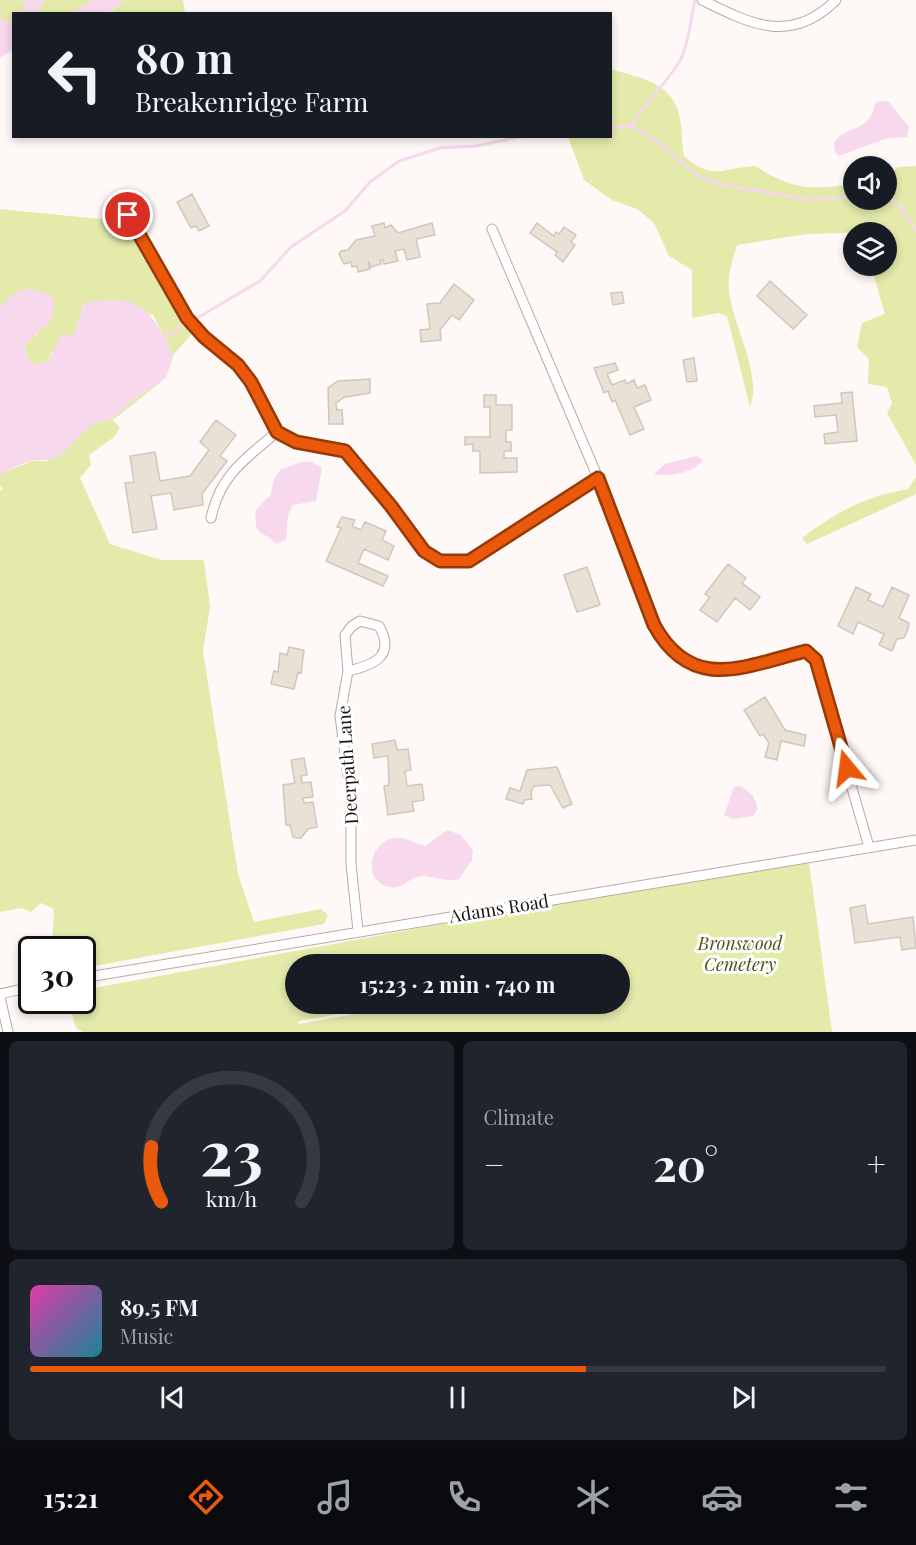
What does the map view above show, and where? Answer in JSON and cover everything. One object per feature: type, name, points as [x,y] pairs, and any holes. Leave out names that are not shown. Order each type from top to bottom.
[{"type":"street","points":[[706,2],[750,23],[776,27],[800,24],[836,0]]},
{"type":"street","points":[[120,200],[190,321],[238,365],[251,382],[277,432],[296,442],[345,451],[391,506],[424,551],[440,561],[469,561],[598,478]]},
{"type":"street","points":[[492,229],[598,478],[654,625],[665,645],[679,658],[702,670],[715,672],[806,651],[816,660],[869,848]]},
{"type":"street","points":[[211,518],[215,497],[232,470],[277,432]]},
{"type":"street","name":"Deerpath Lane","points":[[348,671],[374,663],[382,655],[386,646],[385,637],[379,626],[360,621],[352,626],[345,636],[348,671],[340,716],[351,799],[351,864],[358,931]]},
{"type":"street","name":"Adams Road","points":[[96,976],[916,840]]},
{"type":"street","points":[[8,1032],[0,995],[18,990]]},
{"type":"green space","points":[[0,0],[22,0],[26,7],[20,12],[12,12],[12,20],[9,23],[0,18]]},
{"type":"green space","points":[[45,0],[95,0],[71,12],[40,12],[40,5]]},
{"type":"green space","points":[[124,0],[183,0],[185,12],[110,12]]},
{"type":"green space","points":[[612,69],[654,83],[670,96],[680,118],[684,156],[694,164],[710,171],[755,166],[792,184],[813,187],[843,185],[843,210],[897,210],[897,168],[916,166],[916,465],[887,413],[892,403],[887,387],[868,384],[869,359],[857,347],[862,323],[885,314],[874,276],[897,276],[897,222],[843,222],[843,233],[807,234],[737,245],[730,273],[729,290],[753,380],[750,407],[727,316],[718,313],[692,318],[692,270],[669,256],[654,223],[637,209],[612,200],[584,180],[568,138],[612,138]]},
{"type":"green space","points":[[0,209],[110,220],[128,215],[195,330],[174,354],[166,378],[173,354],[153,315],[84,303],[74,335],[52,352],[49,361],[33,365],[27,355],[26,347],[27,343],[39,333],[3,305],[0,308]]},
{"type":"green space","points":[[166,378],[113,420],[120,428],[114,437],[89,455],[91,465],[80,478],[110,544],[161,560],[204,560],[210,607],[203,651],[238,874],[254,922],[321,909],[328,915],[324,924],[96,966],[96,936],[53,936],[54,909],[41,903],[31,912],[22,908],[0,912],[0,491],[3,488],[0,486],[0,474],[32,461],[45,461],[58,456],[91,425],[112,419],[137,397]]},
{"type":"green space","points":[[916,477],[916,494],[807,544],[802,538],[852,506],[908,489]]},
{"type":"green space","name":"Bronswood Cemetery","points":[[809,862],[832,1032],[83,1032],[76,1028],[72,1014],[96,1014],[96,988],[561,902]]},
{"type":"shaded area","points":[[22,0],[45,0],[40,5],[40,12],[20,12],[26,7]]},
{"type":"shaded area","points":[[95,0],[124,0],[109,12],[71,12]]},
{"type":"shaded area","points":[[0,18],[8,23],[12,20],[12,50],[0,58]]},
{"type":"shaded area","points":[[876,102],[889,102],[909,127],[907,137],[888,138],[838,156],[834,148],[838,137],[864,124],[871,116]]},
{"type":"shaded area","points":[[24,289],[37,290],[54,298],[53,312],[49,321],[26,346],[27,354],[33,365],[49,361],[61,335],[74,335],[84,303],[102,300],[130,302],[140,307],[157,325],[173,354],[166,378],[137,397],[112,419],[103,420],[89,427],[59,456],[49,460],[27,462],[0,474],[0,308],[12,295]]},
{"type":"shaded area","points":[[696,456],[702,459],[702,462],[692,469],[673,474],[654,474],[665,464]]},
{"type":"shaded area","points":[[301,462],[312,462],[322,468],[316,501],[293,505],[288,515],[286,540],[276,544],[258,530],[256,510],[271,494],[274,479],[280,470]]},
{"type":"shaded area","points":[[741,786],[753,796],[758,808],[753,816],[732,819],[724,815],[734,787]]},
{"type":"shaded area","points":[[447,830],[461,835],[473,851],[472,860],[459,879],[423,876],[398,887],[389,887],[380,883],[375,877],[372,870],[374,854],[386,841],[402,838],[425,846]]},
{"type":"building","points":[[192,194],[209,226],[199,231],[196,226],[191,228],[177,202]]},
{"type":"building","points":[[384,223],[385,228],[391,225],[398,233],[432,223],[435,235],[416,239],[420,257],[407,260],[404,249],[395,251],[398,261],[384,264],[383,260],[380,260],[381,264],[371,267],[368,261],[370,269],[358,272],[357,266],[352,267],[351,262],[344,264],[339,254],[341,251],[348,250],[356,240],[375,236],[372,226]]},
{"type":"building","points":[[537,223],[554,236],[556,232],[559,234],[564,227],[576,235],[571,242],[575,245],[563,262],[555,255],[557,252],[530,233]]},
{"type":"building","points":[[770,281],[807,315],[793,329],[757,296]]},
{"type":"building","points":[[454,284],[474,300],[459,320],[452,315],[440,330],[441,340],[421,342],[420,330],[430,329],[427,304],[440,303]]},
{"type":"building","points":[[622,292],[624,303],[613,305],[611,293]]},
{"type":"building","points":[[694,358],[697,381],[687,382],[683,360]]},
{"type":"building","points":[[615,363],[618,370],[607,374],[612,385],[625,380],[626,384],[634,380],[637,388],[645,385],[651,400],[634,407],[644,429],[630,435],[615,400],[612,402],[608,391],[604,393],[594,368]]},
{"type":"building","points":[[370,379],[370,393],[345,397],[336,403],[337,410],[342,410],[343,424],[329,424],[328,388],[338,381]]},
{"type":"building","points":[[852,392],[857,441],[825,444],[824,434],[838,432],[836,415],[815,417],[814,406],[842,403],[841,393]]},
{"type":"building","points":[[484,395],[496,395],[496,405],[512,405],[512,430],[506,430],[506,442],[511,442],[511,451],[504,451],[504,458],[517,458],[517,472],[480,473],[480,451],[473,451],[473,444],[465,445],[465,437],[490,437],[490,407],[484,407]]},
{"type":"building","points":[[216,420],[236,435],[220,456],[227,461],[202,494],[203,505],[174,510],[171,493],[151,496],[157,529],[133,533],[125,483],[134,482],[130,456],[155,452],[160,481],[190,476],[209,450],[200,442]]},
{"type":"building","points":[[342,517],[355,520],[352,526],[361,530],[365,522],[386,531],[382,540],[394,546],[388,560],[364,549],[358,563],[388,576],[383,586],[326,561],[341,528],[337,527]]},
{"type":"building","points":[[728,564],[746,578],[742,583],[760,597],[750,610],[735,598],[717,622],[700,610],[710,597],[705,594]]},
{"type":"building","points":[[587,567],[600,605],[577,612],[564,575]]},
{"type":"building","points":[[856,587],[871,594],[868,600],[883,607],[892,587],[909,595],[899,618],[909,623],[908,629],[904,638],[897,639],[892,651],[879,645],[884,634],[858,622],[853,634],[838,626]]},
{"type":"building","points":[[289,647],[304,650],[301,673],[298,672],[294,689],[271,684],[274,671],[278,672],[280,653],[287,655]]},
{"type":"building","points":[[765,697],[785,730],[806,735],[804,746],[781,741],[777,760],[765,757],[769,743],[763,734],[760,736],[744,710]]},
{"type":"building","points":[[395,740],[397,750],[408,749],[411,770],[405,771],[407,786],[422,784],[424,800],[412,802],[414,811],[388,815],[384,786],[389,785],[388,756],[374,758],[372,744]]},
{"type":"building","points":[[304,758],[307,775],[301,776],[302,783],[311,782],[313,797],[303,798],[304,803],[313,802],[317,827],[308,829],[301,838],[297,838],[293,837],[290,825],[286,825],[283,785],[295,783],[291,760]]},
{"type":"building","points":[[557,767],[572,804],[563,808],[550,785],[534,786],[531,792],[532,799],[525,800],[523,804],[506,799],[510,788],[520,791],[527,770]]},
{"type":"building","points":[[865,905],[868,924],[913,917],[916,948],[902,950],[900,937],[855,943],[850,908]]},
{"type":"waterway","points":[[631,126],[680,60],[695,0]]},
{"type":"waterway","points":[[612,128],[631,126],[654,139],[701,178],[718,184],[811,200],[843,197]]},
{"type":"waterway","points":[[165,337],[260,281],[291,247],[345,211],[370,182],[399,161],[440,148],[476,146],[514,138]]},
{"type":"waterway","points":[[897,204],[916,231]]},
{"type":"route","points":[[128,215],[187,318],[204,337],[238,365],[251,382],[277,432],[296,442],[345,451],[391,506],[424,551],[440,561],[469,561],[598,478],[654,625],[665,645],[689,664],[702,670],[715,672],[737,669],[806,651],[816,660],[847,768]]}]
